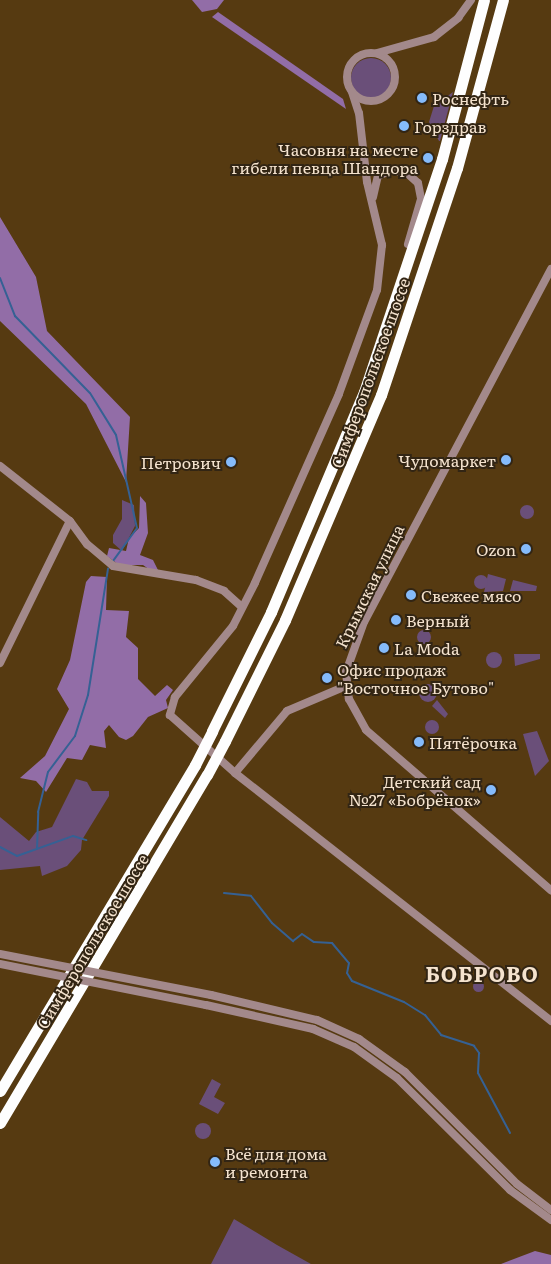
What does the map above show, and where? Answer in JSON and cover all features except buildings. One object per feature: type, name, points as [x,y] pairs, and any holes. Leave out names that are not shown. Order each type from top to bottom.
[{"type":"highway","name":"Симферопольское шоссе","points":[[0,1091],[195,765],[326,488],[394,310],[442,159],[484,0]]},
{"type":"highway","name":"Симферопольское шоссе","points":[[0,1123],[208,775],[286,620],[381,395],[455,177],[502,0]]},
{"type":"street","points":[[471,0],[458,18],[434,37],[360,56],[350,65],[347,79],[359,113],[383,260],[375,298],[307,469],[242,607],[170,710],[173,722],[235,774],[551,1021]]},
{"type":"street","points":[[352,92],[372,102],[385,98],[394,88],[394,68],[386,58],[374,53]]},
{"type":"street","points":[[374,209],[373,190],[383,173],[400,171],[418,183],[421,199],[394,310]]},
{"type":"street","name":"Крымская улица","points":[[551,269],[356,638],[346,686],[353,710],[376,741],[551,890]]},
{"type":"street","points":[[2,470],[70,521],[86,544],[113,566],[196,580],[224,592],[242,607]]},
{"type":"street","points":[[0,663],[70,521]]},
{"type":"street","points":[[235,774],[287,711],[346,686]]},
{"type":"street","points":[[0,954],[211,995],[317,1020],[359,1038],[405,1072],[517,1184],[551,1210]]},
{"type":"street","points":[[0,964],[206,1004],[313,1029],[354,1046],[397,1078],[510,1190],[551,1220]]},
{"type":"shaded area","points":[[192,0],[224,0],[217,9],[202,12]]},
{"type":"shaded area","points":[[218,12],[343,99],[346,109],[212,17]]},
{"type":"shaded area","points":[[371,58],[385,64],[391,78],[385,92],[371,98],[357,92],[351,78],[357,64]]},
{"type":"shaded area","points":[[453,92],[439,141],[429,122],[434,106]]},
{"type":"shaded area","points":[[0,217],[36,277],[47,331],[130,417],[126,482],[86,404],[0,321]]},
{"type":"shaded area","points":[[140,496],[146,503],[148,533],[140,555],[153,560],[158,570],[153,572],[143,565],[119,565],[107,556],[109,548],[126,551],[129,538],[139,528]]},
{"type":"shaded area","points":[[122,500],[134,505],[135,526],[122,551],[113,543],[113,535],[122,519]]},
{"type":"shaded area","points":[[527,505],[532,507],[534,512],[532,517],[527,519],[522,517],[520,512],[522,507]]},
{"type":"shaded area","points":[[488,574],[506,579],[503,591],[484,592]]},
{"type":"shaded area","points":[[481,575],[486,577],[488,582],[486,587],[481,589],[476,587],[474,582],[476,577]]},
{"type":"shaded area","points":[[91,576],[107,577],[106,610],[129,611],[126,637],[138,648],[138,679],[155,696],[167,685],[173,690],[166,700],[168,708],[148,717],[133,736],[126,740],[119,737],[109,725],[104,731],[106,748],[90,745],[82,760],[67,758],[46,792],[36,781],[20,778],[45,756],[69,709],[57,689],[70,660],[86,582]]},
{"type":"shaded area","points":[[513,580],[537,586],[536,591],[510,591]]},
{"type":"shaded area","points":[[421,630],[427,630],[431,637],[427,644],[421,644],[417,640],[417,634]]},
{"type":"shaded area","points":[[494,652],[500,654],[502,660],[500,666],[494,668],[488,666],[486,660],[488,654]]},
{"type":"shaded area","points":[[514,654],[540,654],[540,659],[515,666]]},
{"type":"shaded area","points":[[424,684],[432,684],[437,689],[435,700],[424,702],[419,697],[419,689]]},
{"type":"shaded area","points":[[437,700],[448,714],[445,718],[432,706]]},
{"type":"shaded area","points":[[432,720],[437,722],[439,727],[437,732],[432,734],[427,732],[425,727],[427,722]]},
{"type":"shaded area","points":[[537,731],[549,761],[535,776],[523,734]]},
{"type":"shaded area","points":[[76,779],[87,782],[92,791],[109,791],[109,796],[82,840],[81,850],[67,866],[42,876],[40,866],[0,870],[0,817],[29,841],[36,832],[52,827]]},
{"type":"shaded area","points":[[478,980],[484,986],[478,992],[472,986]]},
{"type":"shaded area","points":[[212,1079],[221,1084],[214,1097],[225,1103],[218,1114],[199,1104]]},
{"type":"shaded area","points":[[203,1123],[209,1125],[211,1131],[209,1137],[203,1139],[197,1137],[195,1131],[197,1125]]},
{"type":"shaded area","points":[[234,1219],[277,1245],[311,1264],[211,1264]]},
{"type":"shaded area","points":[[535,1251],[551,1255],[551,1264],[501,1264]]},
{"type":"waterway","points":[[0,278],[15,316],[90,393],[116,435],[137,528],[113,561]]},
{"type":"waterway","points":[[37,849],[38,812],[48,772],[75,736],[88,695],[108,569]]},
{"type":"waterway","points":[[0,847],[17,856],[73,836],[86,840]]},
{"type":"waterway","points":[[224,893],[251,896],[272,923],[293,941],[302,934],[314,942],[332,943],[349,963],[347,973],[352,981],[404,1002],[425,1015],[441,1035],[474,1046],[479,1053],[478,1073],[510,1133]]},
{"type":"place","name":"Роснефть","points":[[422,98]]},
{"type":"place","name":"Горздрав","points":[[404,126]]},
{"type":"place","name":"Часовня на месте гибели певца Шандора","points":[[428,158]]},
{"type":"place","name":"Чудомаркет","points":[[506,460]]},
{"type":"place","name":"Петрович","points":[[231,462]]},
{"type":"place","name":"Ozon","points":[[526,549]]},
{"type":"place","name":"Свежее мясо","points":[[411,595]]},
{"type":"place","name":"Верный","points":[[396,620]]},
{"type":"place","name":"La Moda","points":[[384,648]]},
{"type":"place","name":"Офис продаж \"Восточное Бутово\"","points":[[327,678]]},
{"type":"place","name":"Пятёрочка","points":[[419,742]]},
{"type":"place","name":"Детский сад №27 «Бобрёнок»","points":[[491,790]]},
{"type":"place","name":"Всё для дома и ремонта","points":[[215,1162]]},
{"type":"district","name":"БОБРОВО","points":[[482,973]]}]
